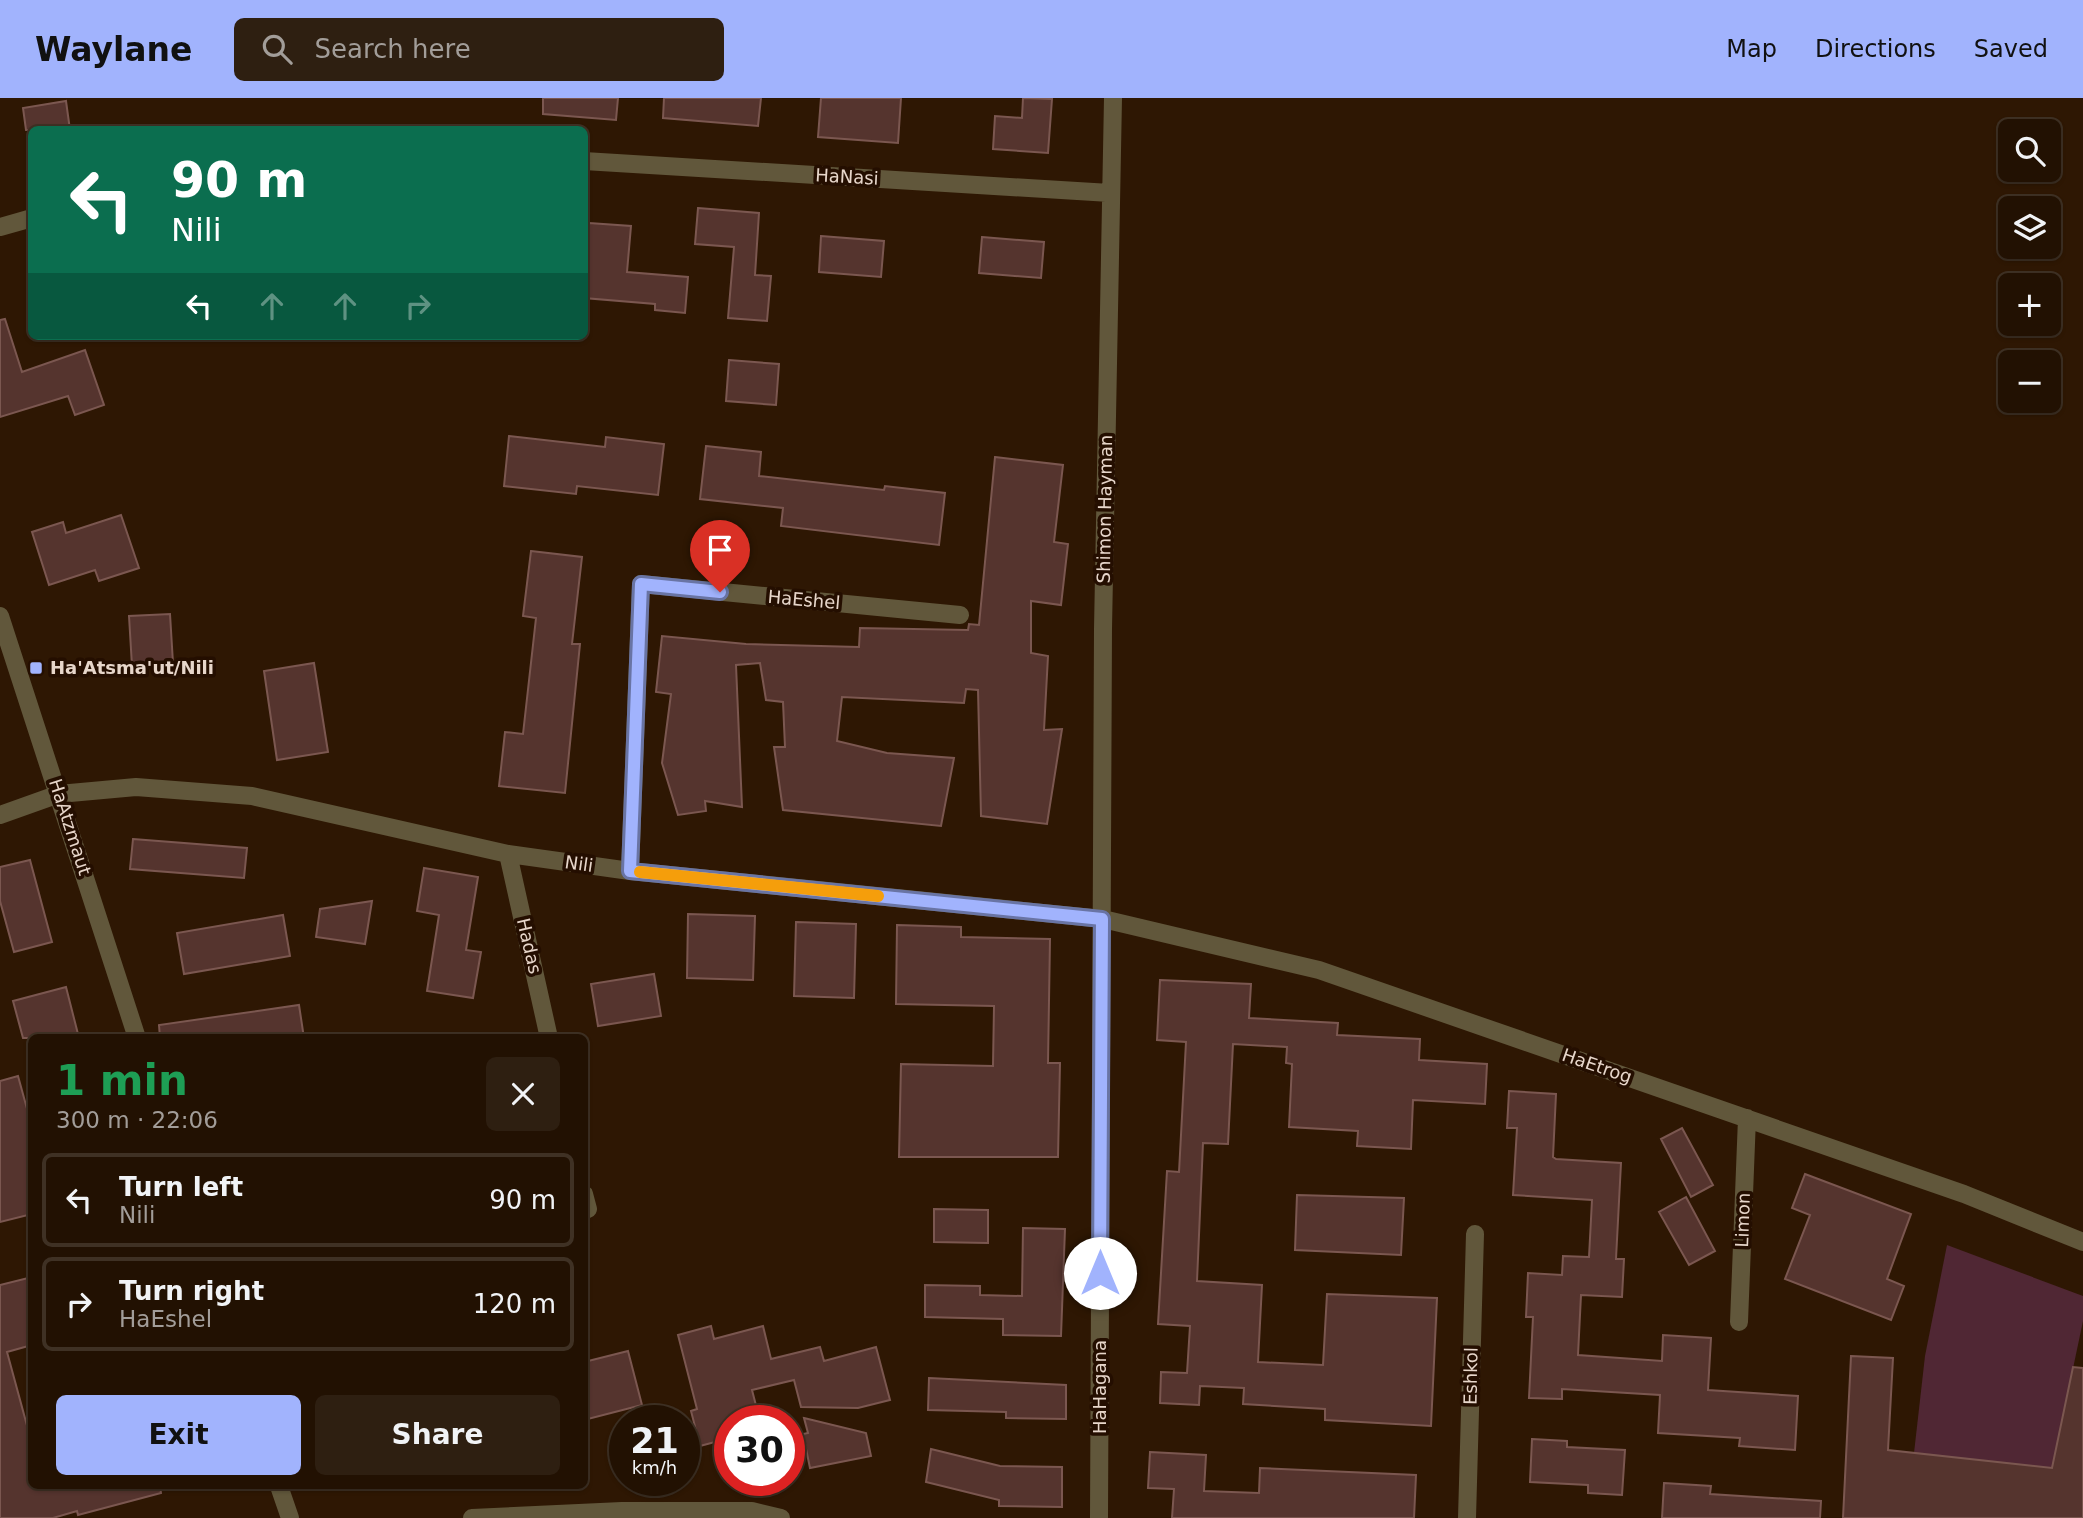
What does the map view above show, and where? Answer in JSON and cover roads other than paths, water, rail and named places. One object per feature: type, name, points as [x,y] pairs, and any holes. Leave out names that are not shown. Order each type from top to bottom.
[{"type":"street","name":"Shimon Hayman","points":[[1102,919],[1113,98]]},
{"type":"street","name":"HaNasi","points":[[588,161],[1110,193]]},
{"type":"street","points":[[0,227],[28,219]]},
{"type":"street","name":"HaEshel","points":[[630,871],[641,584],[960,615]]},
{"type":"street","name":"HaAtzmaut","points":[[0,616],[136,1034]]},
{"type":"street","name":"Nili","points":[[0,815],[60,794],[136,787],[252,796],[508,854],[630,871],[1102,919]]},
{"type":"street","name":"Hadas","points":[[508,854],[549,1034]]},
{"type":"street","name":"HaEtrog","points":[[1102,919],[1319,970],[1964,1194],[2083,1242]]},
{"type":"street","name":"HaHagana","points":[[1099,1518],[1102,919]]},
{"type":"street","name":"Limon","points":[[1739,1322],[1747,1118]]},
{"type":"street","name":"Eshkol","points":[[1467,1518],[1475,1234]]},
{"type":"street","points":[[280,1489],[290,1518]]},
{"type":"street","points":[[472,1518],[622,1511],[752,1511],[781,1518]]},
{"type":"place","name":"Ha'Atsma'ut/Nili","points":[[36,668]]}]
